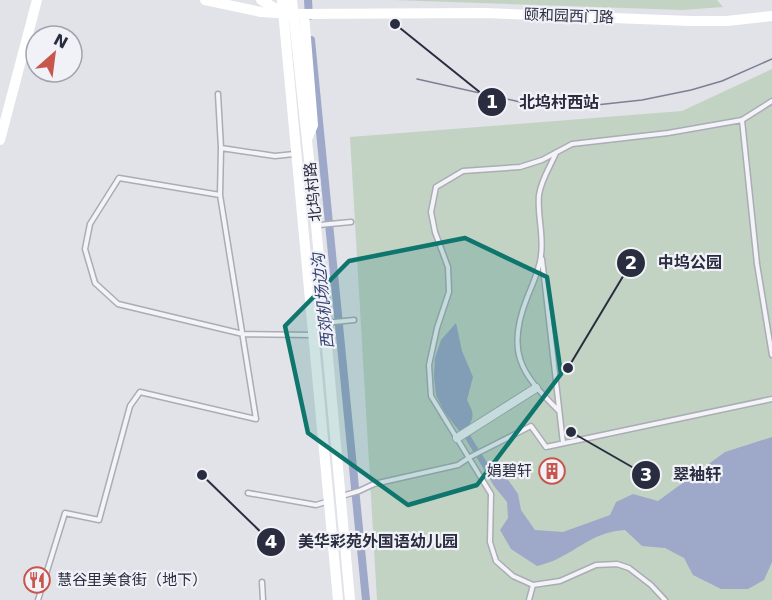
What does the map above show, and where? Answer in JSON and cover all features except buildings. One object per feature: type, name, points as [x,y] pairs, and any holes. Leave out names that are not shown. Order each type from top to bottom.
[{"type":"main road","points":[[0,140],[37,0]]},
{"type":"main road","name":"颐和园西门路","points":[[205,0],[261,12],[293,13],[484,13],[691,21],[739,20],[772,16]]},
{"type":"main road","points":[[261,0],[293,13]]},
{"type":"main road","name":"北坞村路","points":[[282,0],[293,13],[313,126],[307,140]]},
{"type":"main road","name":"北坞村路","points":[[292,0],[330,323],[350,600]]},
{"type":"main road","name":"北坞村路","points":[[293,13],[296,153],[338,600]]},
{"type":"street","points":[[458,438],[536,388]]},
{"type":"lane","points":[[38,600],[65,513],[99,520],[130,406],[140,392],[256,420],[220,195],[221,148],[218,94]]},
{"type":"lane","points":[[665,600],[628,568],[617,564],[596,565],[560,581],[533,585],[513,576],[496,561],[490,542],[491,494],[431,396],[429,365],[437,328],[449,292],[448,267],[435,232],[431,212],[436,187],[463,171],[520,167],[542,160],[572,144],[668,133],[742,120],[772,101]]},
{"type":"lane","points":[[742,120],[757,264],[772,355]]},
{"type":"lane","points":[[221,148],[275,156],[296,153]]},
{"type":"lane","points":[[556,152],[539,197],[542,255],[563,443]]},
{"type":"lane","points":[[220,195],[119,178],[90,224],[85,249],[94,283],[118,304],[243,334],[313,335]]},
{"type":"lane","points":[[320,225],[351,222]]},
{"type":"lane","points":[[542,255],[522,309],[516,335],[517,351],[527,375],[536,388],[558,410]]},
{"type":"lane","points":[[330,323],[354,320]]},
{"type":"lane","points":[[248,493],[316,505],[374,484],[458,465],[531,426],[546,447],[772,399]]},
{"type":"lane","points":[[262,582],[263,600]]},
{"type":"lane","points":[[530,600],[533,585]]},
{"type":"highlighted area","points":[[465,238],[547,277],[561,374],[477,485],[408,505],[308,433],[285,326],[349,261]]},
{"type":"green space","points":[[392,0],[717,0],[723,7],[683,10]]},
{"type":"green space","points":[[772,69],[772,600],[377,600],[350,137],[682,111]]},
{"type":"water","points":[[456,323],[462,351],[473,377],[467,400],[472,413],[468,426],[471,437],[488,464],[509,481],[518,494],[521,510],[535,530],[563,532],[610,515],[616,502],[633,494],[658,501],[725,452],[772,437],[772,562],[764,580],[748,589],[721,589],[693,575],[684,558],[665,548],[642,546],[625,530],[598,537],[548,563],[537,566],[511,549],[500,530],[508,518],[507,502],[494,486],[465,438],[445,413],[436,395],[435,358],[441,340]]},
{"type":"waterway","name":"西郊机场边沟","points":[[308,0],[309,16]]},
{"type":"waterway","name":"西郊机场边沟","points":[[311,40],[366,600]]},
{"type":"tram line","points":[[417,79],[538,106],[596,105],[642,100],[691,90],[722,81],[772,59]]},
{"type":"place","name":"北坞村西站","points":[[395,24]]},
{"type":"place","name":"中坞公园","points":[[568,368]]},
{"type":"place","name":"翠袖轩","points":[[571,432]]},
{"type":"place","name":"娟碧轩","points":[[552,471]]},
{"type":"place","name":"美华彩苑外国语幼儿园","points":[[202,475]]},
{"type":"place","name":"慧谷里美食街（地下）","points":[[37,580]]}]
